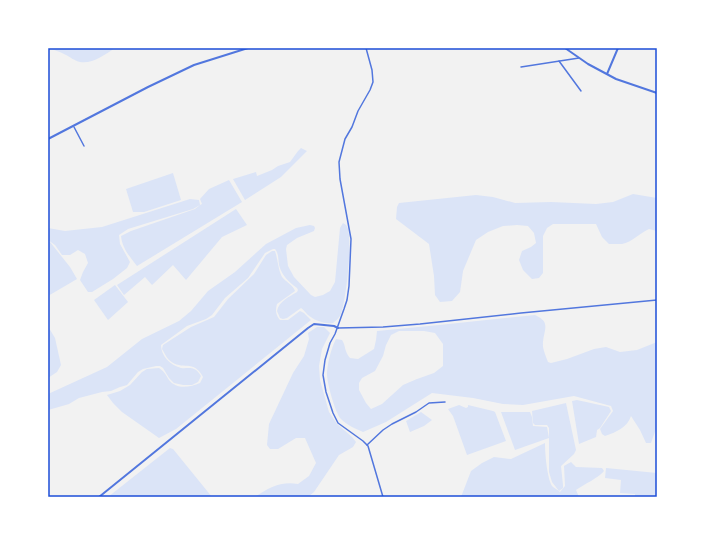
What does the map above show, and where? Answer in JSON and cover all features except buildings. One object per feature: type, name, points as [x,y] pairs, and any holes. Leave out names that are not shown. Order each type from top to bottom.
[{"type":"street","points":[[48,139],[148,86],[194,65],[248,48]]},
{"type":"street","points":[[366,48],[372,70],[373,82],[345,139],[339,162],[340,179],[351,239],[349,286],[347,300],[338,328],[330,343],[325,360],[323,375],[326,392],[338,423],[368,446],[383,497]]},
{"type":"street","points":[[565,48],[588,64],[616,79],[657,93]]},
{"type":"street","points":[[607,74],[618,48]]},
{"type":"street","points":[[521,67],[579,58]]},
{"type":"street","points":[[560,61],[581,91]]},
{"type":"street","points":[[73,126],[84,146]]},
{"type":"street","points":[[99,497],[314,324],[334,326],[338,328],[383,327],[657,300]]},
{"type":"street","points":[[366,445],[388,427],[429,403],[445,402]]},
{"type":"shaded area","points":[[48,48],[115,48],[98,58],[85,62],[78,61]]},
{"type":"shaded area","points":[[301,148],[307,151],[281,177],[245,200],[233,179],[256,172],[257,176],[290,162]]},
{"type":"shaded area","points":[[173,173],[181,200],[144,212],[133,212],[126,189]]},
{"type":"shaded area","points":[[229,180],[242,202],[137,266],[129,256],[121,236],[131,231],[195,209],[202,204],[200,199],[209,189]]},
{"type":"shaded area","points":[[633,194],[657,198],[657,231],[649,229],[626,243],[609,244],[602,237],[596,224],[553,224],[547,228],[543,236],[543,273],[539,278],[532,279],[523,270],[519,260],[522,251],[536,243],[534,233],[528,226],[503,226],[488,232],[476,240],[463,271],[460,292],[452,301],[440,302],[435,295],[434,276],[429,244],[396,219],[397,207],[399,203],[476,195],[493,197],[515,203],[551,202],[596,204],[613,202]]},
{"type":"shaded area","points":[[190,199],[199,200],[200,205],[193,209],[128,229],[119,235],[120,244],[130,262],[127,268],[92,292],[88,292],[80,280],[88,263],[85,254],[78,250],[70,255],[62,255],[55,245],[48,240],[48,228],[65,231],[102,227]]},
{"type":"shaded area","points":[[236,209],[247,225],[222,237],[186,280],[173,265],[152,285],[145,277],[124,295],[117,285]]},
{"type":"shaded area","points":[[343,223],[346,225],[348,230],[349,240],[347,280],[342,312],[333,323],[320,322],[308,315],[301,308],[287,318],[280,318],[277,311],[278,308],[285,300],[298,290],[282,272],[277,253],[275,249],[273,249],[265,253],[248,278],[225,298],[212,315],[206,319],[187,326],[161,345],[161,349],[167,360],[177,367],[192,368],[197,371],[201,376],[198,382],[192,385],[174,383],[163,368],[156,366],[143,369],[138,372],[127,385],[111,391],[79,398],[69,404],[48,410],[48,394],[107,367],[142,339],[179,321],[191,311],[208,291],[235,272],[266,244],[296,228],[310,225],[314,226],[315,228],[314,231],[297,238],[287,245],[288,266],[294,277],[311,295],[315,297],[330,291],[335,282],[340,228]]},
{"type":"shaded area","points":[[48,242],[50,242],[70,267],[77,279],[48,296]]},
{"type":"shaded area","points":[[272,251],[275,251],[282,277],[293,287],[295,291],[277,304],[276,311],[280,320],[288,320],[300,311],[311,320],[176,429],[159,438],[122,412],[107,395],[120,391],[130,385],[142,372],[147,369],[159,368],[172,383],[176,385],[184,387],[200,383],[203,377],[199,371],[192,366],[179,365],[169,360],[162,349],[163,345],[191,327],[214,317],[228,299],[254,274],[266,255]]},
{"type":"shaded area","points":[[115,285],[128,302],[108,320],[94,300]]},
{"type":"shaded area","points":[[535,315],[544,321],[545,324],[543,347],[548,362],[551,363],[594,349],[606,347],[620,352],[637,350],[657,342],[657,426],[651,443],[646,443],[631,416],[624,427],[605,436],[602,434],[600,429],[613,411],[611,406],[574,396],[523,405],[503,404],[473,398],[432,393],[386,422],[363,432],[349,425],[339,416],[329,389],[327,376],[329,359],[336,339],[342,340],[350,358],[358,359],[374,349],[377,331]],"holes":[[[399,331],[424,331],[435,333],[443,344],[443,366],[434,373],[403,385],[382,404],[371,409],[359,390],[359,383],[362,378],[375,371],[383,356],[391,335]]]},
{"type":"shaded area","points":[[317,327],[324,327],[330,333],[322,349],[319,366],[320,380],[329,412],[337,424],[356,442],[353,447],[339,455],[314,492],[308,497],[255,497],[280,484],[298,484],[309,476],[316,463],[305,438],[296,438],[278,449],[270,449],[267,445],[269,424],[293,373],[304,356],[309,339],[308,333]]},
{"type":"shaded area","points":[[49,328],[55,338],[61,365],[57,372],[48,378]]},
{"type":"shaded area","points":[[577,400],[609,407],[611,411],[600,428],[597,430],[596,437],[579,444],[572,401]]},
{"type":"shaded area","points":[[566,403],[576,450],[574,454],[561,466],[563,488],[559,491],[552,482],[549,472],[549,428],[547,425],[535,425],[533,423],[532,411]]},
{"type":"shaded area","points":[[459,405],[466,408],[468,405],[495,412],[506,441],[467,455],[453,416],[448,409]]},
{"type":"shaded area","points":[[421,412],[432,420],[424,426],[410,432],[406,421]]},
{"type":"shaded area","points":[[501,412],[530,412],[533,426],[547,427],[549,438],[515,450]]},
{"type":"shaded area","points":[[545,443],[545,453],[550,482],[552,486],[560,492],[565,486],[564,466],[571,462],[576,467],[602,468],[604,471],[576,490],[579,497],[461,497],[471,471],[482,463],[494,457],[511,459]]},
{"type":"shaded area","points":[[170,448],[173,449],[212,497],[108,497]]},
{"type":"shaded area","points":[[606,468],[657,473],[657,497],[635,497],[635,494],[620,493],[621,480],[605,478]]}]
